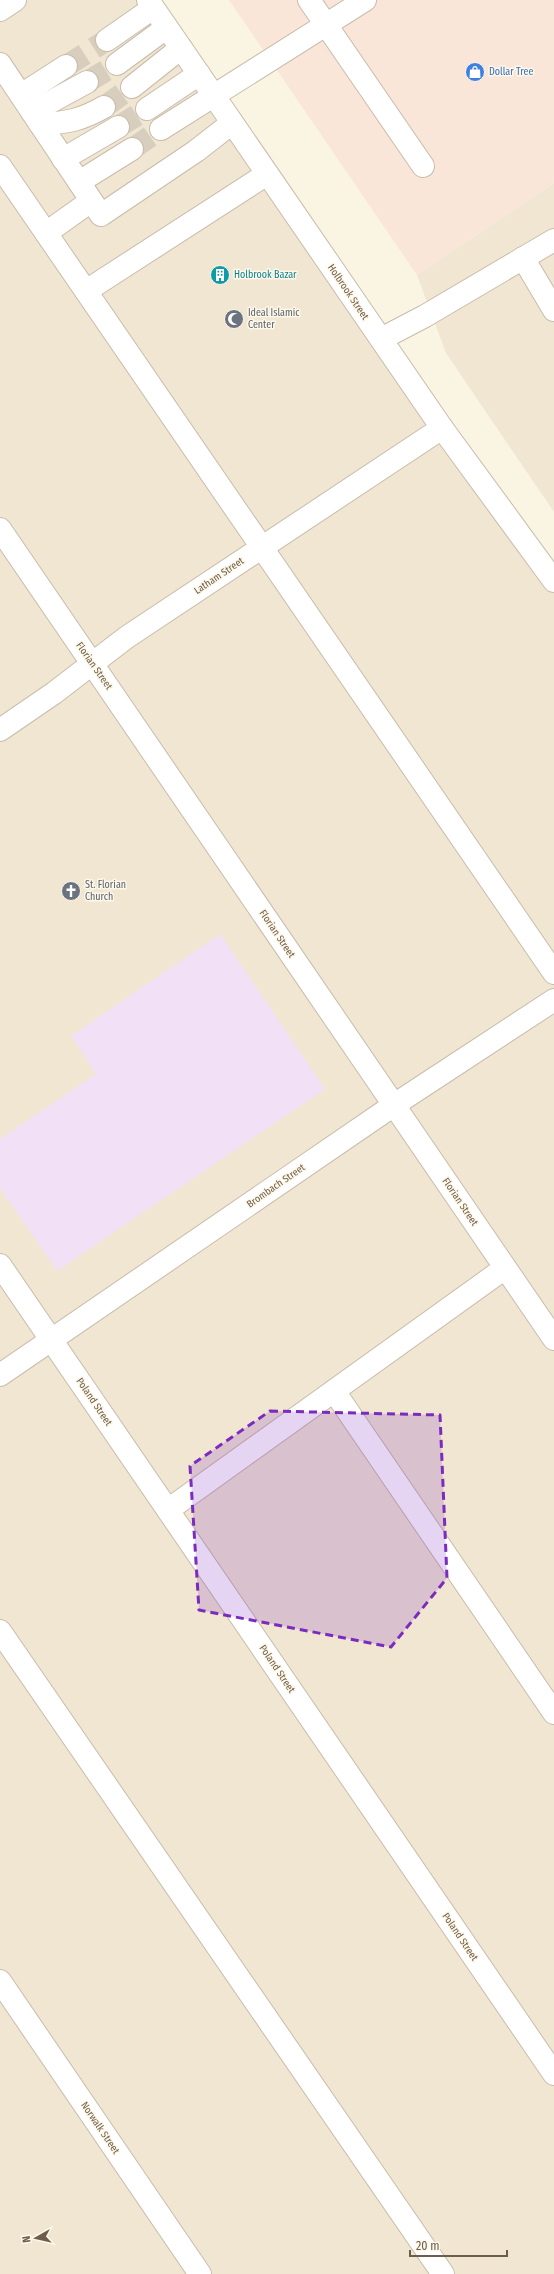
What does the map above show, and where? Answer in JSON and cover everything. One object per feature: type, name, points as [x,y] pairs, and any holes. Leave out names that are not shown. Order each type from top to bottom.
[{"type":"street","points":[[0,10],[15,0]]},
{"type":"street","points":[[309,0],[423,166]]},
{"type":"street","points":[[161,129],[214,97],[365,0]]},
{"type":"street","points":[[107,40],[150,4]]},
{"type":"street","name":"Holbrook Street","points":[[150,4],[442,428],[554,581]]},
{"type":"street","points":[[116,64],[166,28]]},
{"type":"street","points":[[132,87],[181,48]]},
{"type":"street","points":[[0,64],[101,216],[196,151],[232,123]]},
{"type":"street","points":[[31,111],[66,66]]},
{"type":"street","points":[[147,109],[199,74]]},
{"type":"street","points":[[31,111],[87,82]]},
{"type":"street","points":[[31,111],[66,123],[82,119],[104,107]]},
{"type":"street","points":[[63,159],[118,127]]},
{"type":"street","points":[[79,182],[132,149]]},
{"type":"street","points":[[0,166],[554,973]]},
{"type":"street","points":[[86,291],[267,174]]},
{"type":"street","points":[[46,233],[91,201]]},
{"type":"street","points":[[381,339],[425,316],[554,240]]},
{"type":"street","points":[[523,258],[554,310]]},
{"type":"street","name":"Latham Street","points":[[0,730],[54,693],[127,637],[442,428]]},
{"type":"street","name":"Florian Street","points":[[0,529],[554,1339]]},
{"type":"street","name":"Brombach Street","points":[[0,1375],[394,1105],[554,1000]]},
{"type":"street","name":"Poland Street","points":[[0,1265],[554,2074]]},
{"type":"street","points":[[168,1510],[505,1268]]},
{"type":"street","points":[[334,1390],[554,1713]]},
{"type":"street","points":[[0,1631],[443,2274]]},
{"type":"street","name":"Norwalk Street","points":[[0,1981],[200,2274]]},
{"type":"highlighted area","points":[[270,1411],[440,1415],[447,1578],[391,1647],[199,1610],[190,1466]]},
{"type":"shaded area","points":[[0,0],[148,0],[554,581],[554,2274],[0,2274]]},
{"type":"shaded area","points":[[229,0],[554,0],[554,183],[417,275]]},
{"type":"shaded area","points":[[554,183],[554,512],[446,353],[417,275]]},
{"type":"shaded area","points":[[220,934],[325,1089],[57,1271],[0,1188],[0,1139],[96,1074],[71,1036]]},
{"type":"tunnel","points":[[66,66],[107,40]]},
{"type":"tunnel","points":[[87,82],[117,64]]},
{"type":"tunnel","points":[[104,107],[132,87]]},
{"type":"tunnel","points":[[118,127],[147,109]]},
{"type":"tunnel","points":[[132,149],[161,129]]},
{"type":"place","name":"Dollar Tree","points":[[475,72]]},
{"type":"place","name":"Holbrook Bazar","points":[[220,275]]},
{"type":"place","name":"Ideal Islamic Center","points":[[234,319]]},
{"type":"place","name":"St. Florian Church","points":[[71,891]]}]
